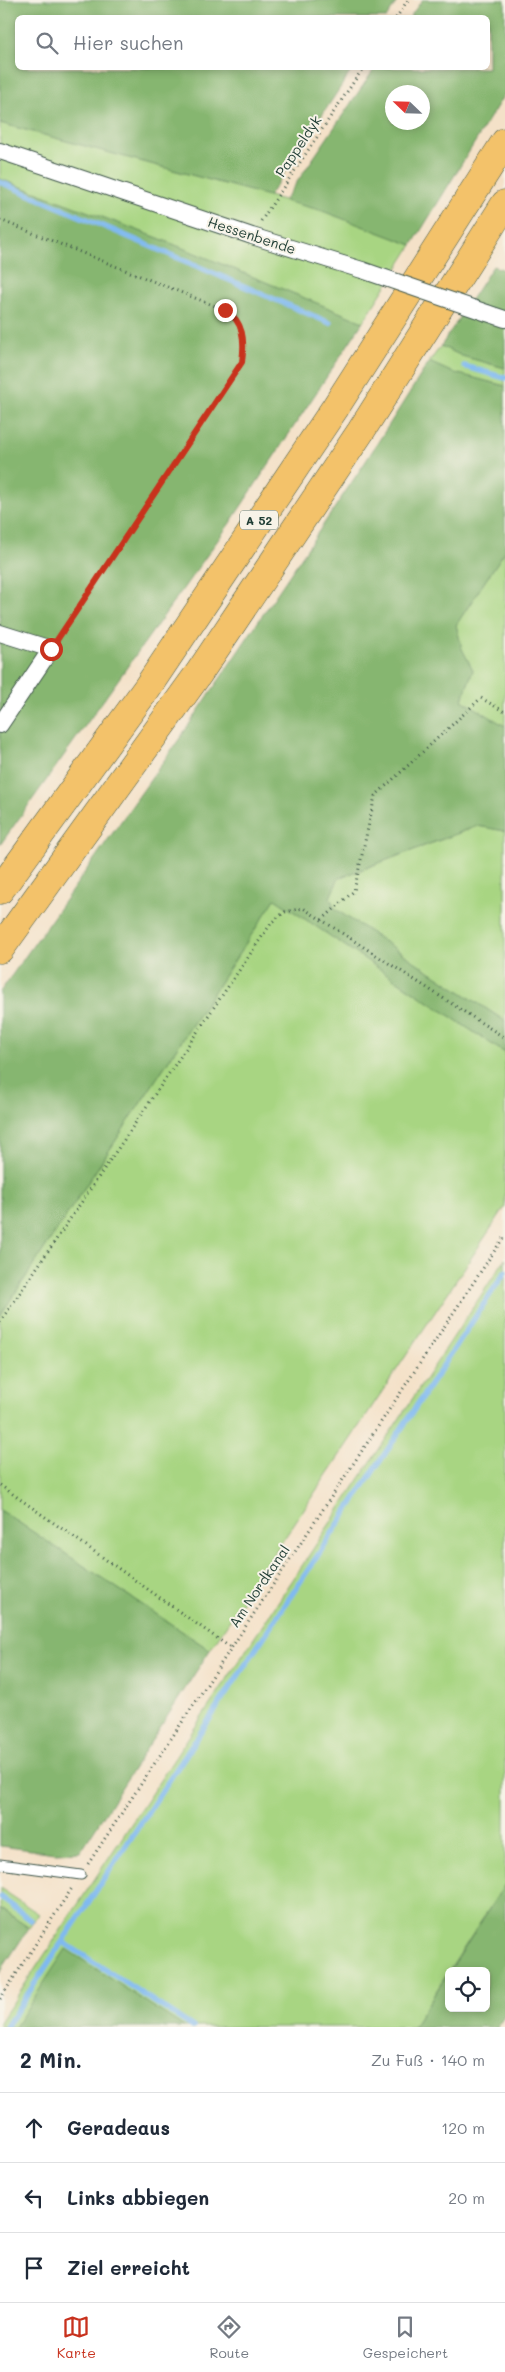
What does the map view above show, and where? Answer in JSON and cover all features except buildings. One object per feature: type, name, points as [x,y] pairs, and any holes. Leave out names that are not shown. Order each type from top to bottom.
[{"type":"highway","name":"A 52","points":[[0,890],[158,671],[335,408],[505,142]]},
{"type":"highway","name":"A 52","points":[[0,949],[199,673],[361,431],[505,204]]},
{"type":"street","name":"Hessenbende","points":[[0,151],[505,319]]},
{"type":"street","points":[[0,633],[51,649],[0,725]]},
{"type":"lane","points":[[0,1864],[81,1875]]},
{"type":"path","points":[[398,15],[408,0]]},
{"type":"path","name":"Pappeldyk","points":[[252,236],[362,70]]},
{"type":"path","points":[[0,220],[225,310],[234,315],[238,321],[244,346],[242,362],[51,649]]},
{"type":"path","points":[[322,920],[354,891],[375,796],[481,698],[505,712]]},
{"type":"path","points":[[0,1322],[272,922],[285,912],[303,908],[505,1038]]},
{"type":"path","name":"Am Nordkanal","points":[[0,1998],[505,1235]]},
{"type":"path","points":[[0,1485],[231,1648]]},
{"type":"green space","points":[[0,0],[398,0],[388,15],[15,15],[15,70],[352,70],[269,196],[0,123]]},
{"type":"green space","points":[[422,0],[505,0],[505,93],[412,245],[320,210],[284,201],[374,70],[490,70],[490,15],[411,15]]},
{"type":"green space","points":[[0,123],[320,210],[412,245],[363,322],[158,238],[0,179]]},
{"type":"green space","points":[[0,179],[158,238],[363,322],[230,523],[0,845]]},
{"type":"green space","points":[[493,266],[505,270],[505,368],[462,356],[441,346]]},
{"type":"green space","points":[[441,346],[462,356],[505,368],[505,386],[451,372],[429,362]]},
{"type":"green space","points":[[429,362],[451,372],[505,386],[505,551],[456,625],[462,649],[473,670],[462,700],[505,726],[505,831],[477,826],[339,878],[330,897],[335,909],[505,1021],[505,1053],[275,899],[0,1316],[0,992],[180,738],[364,464]]},
{"type":"green space","points":[[505,551],[505,726],[462,700],[473,670],[462,649],[456,625]]},
{"type":"green space","points":[[478,826],[505,831],[505,1021],[335,909],[330,897],[339,878]]},
{"type":"green space","points":[[275,899],[505,1053],[505,1207],[210,1650],[0,1510],[0,1316]]},
{"type":"green space","points":[[505,1259],[505,1884],[452,1967],[445,1967],[445,1977],[413,2027],[184,2027],[66,1950],[15,2027],[0,2027],[0,2022]]},
{"type":"green space","points":[[0,1510],[210,1650],[80,1852],[55,1853],[0,1846]]},
{"type":"green space","points":[[505,1884],[505,2015],[497,2027],[413,2027],[445,1978],[445,2012],[490,2012],[490,1967],[453,1967]]},
{"type":"green space","points":[[0,1888],[39,1914],[29,1928],[0,1908]]},
{"type":"green space","points":[[0,1908],[29,1928],[0,1972]]},
{"type":"green space","points":[[66,1949],[184,2027],[15,2027]]},
{"type":"waterway","points":[[0,182],[330,323]]},
{"type":"waterway","points":[[464,366],[505,378]]},
{"type":"waterway","points":[[6,2027],[505,1272]]},
{"type":"waterway","points":[[0,1897],[31,1920]]},
{"type":"waterway","points":[[63,1942],[193,2027]]},
{"type":"route","points":[[51,649],[169,475],[242,362],[244,346],[242,330],[234,315],[225,310]]}]
